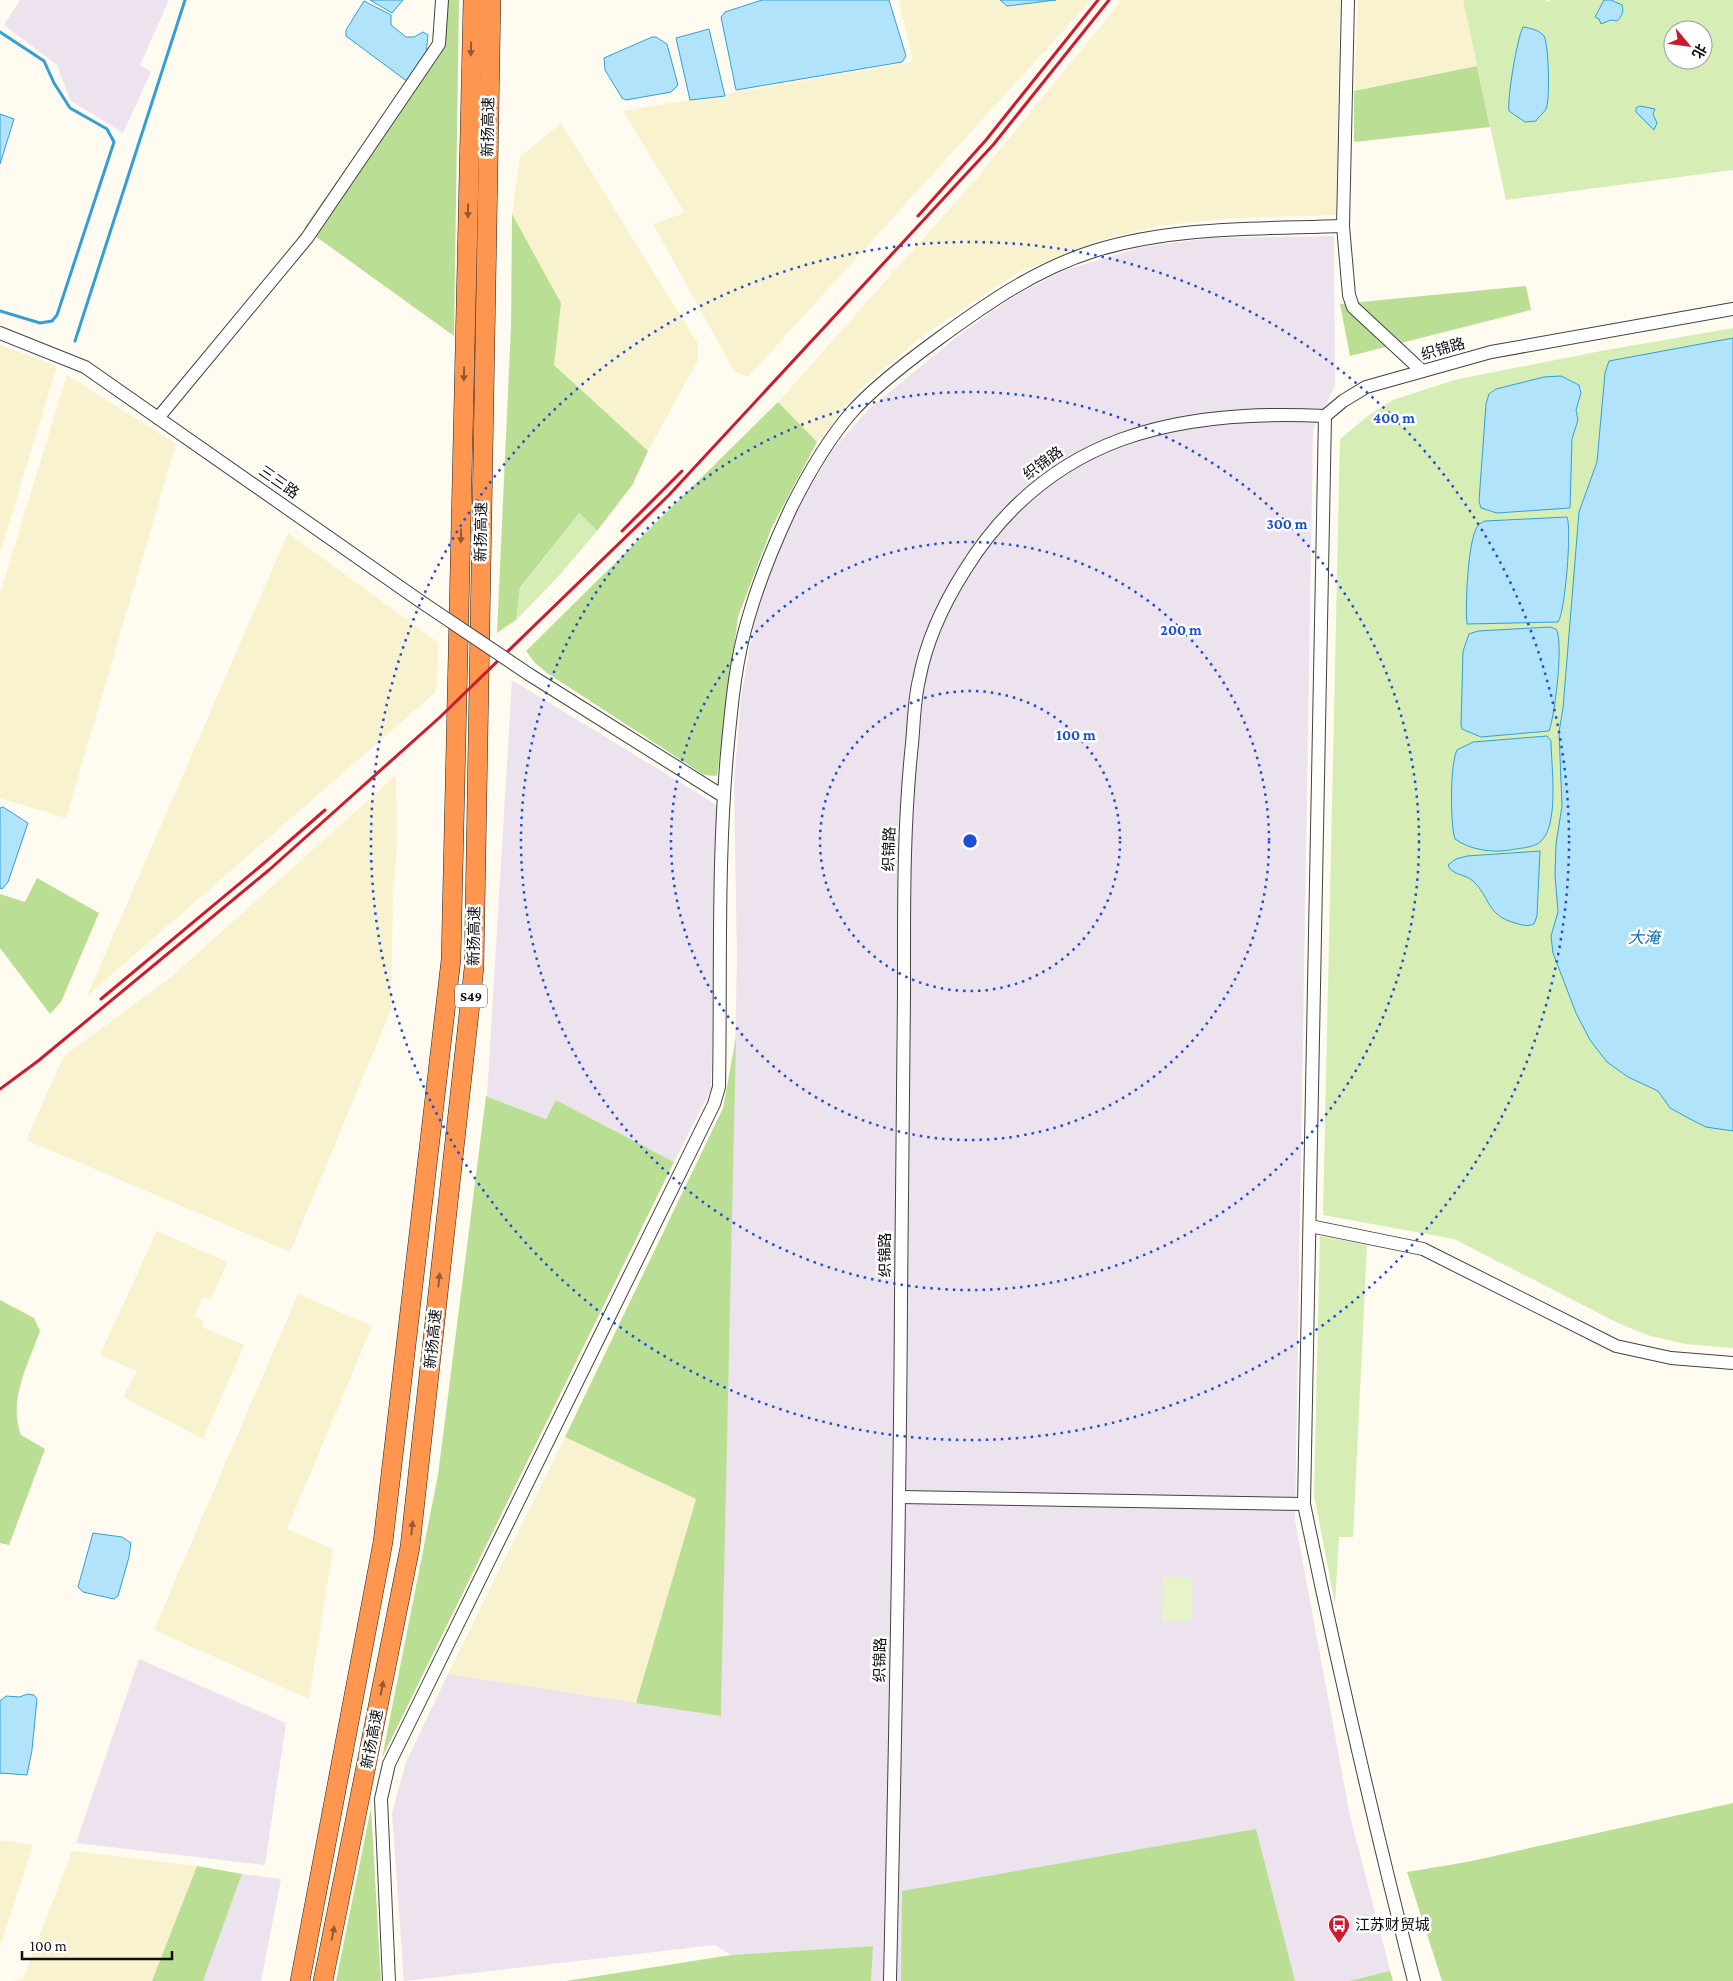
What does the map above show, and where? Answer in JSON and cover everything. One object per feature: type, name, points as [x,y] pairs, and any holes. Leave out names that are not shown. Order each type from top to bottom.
[{"type":"highway","name":"新扬高速","points":[[300,1981],[383,1542],[452,960],[472,0]]},
{"type":"highway","name":"新扬高速","points":[[324,1981],[410,1547],[474,968],[491,0]]},
{"type":"street","points":[[158,418],[307,238],[439,44],[442,0]]},
{"type":"street","points":[[1348,0],[1343,226],[1349,295],[1353,307],[1422,372]]},
{"type":"street","points":[[389,1981],[381,1799],[389,1764],[714,1104],[718,1087],[723,796],[733,691],[750,612],[774,544],[810,471],[829,441],[854,410],[920,352],[994,298],[1038,274],[1094,251],[1140,240],[1204,232],[1343,226]]},
{"type":"street","name":"织锦路","points":[[890,1981],[900,1497],[904,930],[907,786],[918,682],[939,618],[965,569],[1002,520],[1039,484],[1085,454],[1126,436],[1194,420],[1224,416],[1280,414],[1325,416],[1342,401],[1366,387],[1492,352],[1733,309]]},
{"type":"street","name":"三三路","points":[[0,333],[85,367],[420,601],[530,675],[723,796]]},
{"type":"street","points":[[1325,416],[1304,1504],[1336,1660],[1372,1818],[1414,1981]]},
{"type":"street","points":[[1310,1226],[1423,1249],[1616,1346],[1671,1358],[1733,1363]]},
{"type":"street","points":[[900,1497],[1304,1504]]},
{"type":"shaded area","points":[[20,0],[169,0],[140,65],[151,72],[123,133],[70,100],[57,65],[4,25]]},
{"type":"shaded area","points":[[899,0],[1091,0],[748,377],[734,371],[653,224],[685,213],[623,111],[913,62]]},
{"type":"shaded area","points":[[1122,0],[1340,0],[1336,215],[1233,218],[1157,226],[1099,241],[1015,274],[922,336],[861,388],[817,442],[778,402],[976,179]]},
{"type":"shaded area","points":[[1358,0],[1463,0],[1477,66],[1354,91]]},
{"type":"shaded area","points":[[561,123],[698,344],[698,360],[648,451],[553,364],[561,303],[512,214],[520,157]]},
{"type":"shaded area","points":[[1334,236],[1335,386],[1313,430],[1295,1520],[1350,1816],[1393,1981],[871,1981],[872,1946],[731,1955],[715,1945],[404,1981],[392,1813],[406,1762],[448,1674],[721,1715],[737,960],[734,783],[741,697],[756,613],[774,557],[796,511],[831,452],[869,409],[959,335],[1010,299],[1062,271],[1142,247],[1211,238]]},
{"type":"shaded area","points":[[0,345],[57,366],[0,553]]},
{"type":"shaded area","points":[[67,375],[176,444],[66,818],[0,798],[0,594]]},
{"type":"shaded area","points":[[288,533],[439,643],[436,692],[87,996]]},
{"type":"shaded area","points":[[512,680],[717,805],[711,1089],[674,1162],[556,1100],[546,1119],[487,1096]]},
{"type":"shaded area","points":[[396,775],[397,848],[393,894],[391,1010],[290,1252],[26,1140],[64,1056],[171,977]]},
{"type":"shaded area","points":[[157,1231],[227,1262],[211,1300],[203,1297],[195,1317],[204,1322],[202,1327],[244,1345],[203,1439],[123,1397],[137,1371],[100,1355]]},
{"type":"shaded area","points":[[298,1294],[372,1326],[287,1529],[333,1549],[309,1699],[154,1630]]},
{"type":"shaded area","points":[[565,1437],[696,1499],[636,1703],[448,1674]]},
{"type":"shaded area","points":[[139,1659],[286,1723],[265,1865],[76,1843]]},
{"type":"shaded area","points":[[0,1840],[33,1845],[0,1947]]},
{"type":"shaded area","points":[[72,1851],[197,1866],[152,1981],[12,1981],[23,1979]]},
{"type":"shaded area","points":[[242,1874],[281,1879],[261,1981],[203,1981]]},
{"type":"green space","points":[[447,0],[459,0],[454,336],[304,228],[400,91],[411,96],[444,48]]},
{"type":"green space","points":[[1463,0],[1545,0],[1549,2],[1550,0],[1733,0],[1733,170],[1506,200]]},
{"type":"green space","points":[[1477,66],[1490,127],[1354,142],[1354,91]]},
{"type":"green space","points":[[512,214],[561,303],[554,365],[648,451],[633,484],[597,531],[579,513],[520,588],[516,620],[497,633],[511,326]]},
{"type":"green space","points":[[1526,286],[1531,310],[1350,356],[1340,304]]},
{"type":"green space","points":[[1733,328],[1733,1348],[1685,1344],[1647,1335],[1616,1322],[1454,1239],[1323,1215],[1340,439],[1368,416],[1393,400],[1454,380],[1601,351]]},
{"type":"green space","points":[[778,402],[817,442],[772,527],[738,617],[717,776],[704,775],[547,673],[535,663],[526,651]]},
{"type":"green space","points":[[579,513],[597,531],[556,579],[516,620],[520,589]]},
{"type":"green space","points":[[37,878],[99,913],[61,1002],[50,1014],[0,948],[0,894],[25,902]]},
{"type":"green space","points":[[736,1037],[721,1716],[636,1703],[696,1499],[565,1437],[723,1108]]},
{"type":"green space","points":[[486,1096],[546,1119],[556,1100],[674,1162],[382,1758],[438,1475]]},
{"type":"green space","points":[[1320,1236],[1367,1245],[1353,1537],[1339,1537],[1335,1604],[1314,1495]]},
{"type":"green space","points":[[0,1300],[34,1318],[40,1331],[21,1383],[17,1409],[21,1435],[45,1449],[9,1545],[0,1543]]},
{"type":"green space","points":[[1163,1577],[1192,1577],[1191,1621],[1162,1621]]},
{"type":"green space","points":[[1733,1803],[1733,1981],[1442,1981],[1407,1872],[1467,1862]]},
{"type":"green space","points":[[371,1808],[381,1981],[336,1981]]},
{"type":"green space","points":[[1256,1829],[1295,1981],[901,1981],[902,1891]]},
{"type":"green space","points":[[197,1866],[242,1874],[203,1981],[152,1981]]},
{"type":"green space","points":[[873,1946],[871,1981],[566,1981],[731,1955]]},
{"type":"green space","points":[[1390,1971],[1393,1981],[1350,1981]]},
{"type":"water","points":[[370,0],[403,0],[392,13]]},
{"type":"water","points":[[762,0],[889,0],[906,56],[902,62],[736,90],[721,17],[725,12]]},
{"type":"water","points":[[1000,0],[1056,0],[1007,6]]},
{"type":"water","points":[[1604,0],[1611,0],[1622,5],[1622,14],[1617,21],[1611,20],[1601,24],[1599,19],[1595,17]]},
{"type":"water","points":[[364,1],[391,15],[391,25],[406,37],[414,37],[423,32],[428,35],[426,55],[408,82],[346,36],[346,30]]},
{"type":"water","points":[[1523,27],[1537,31],[1544,36],[1548,73],[1546,109],[1536,121],[1525,122],[1509,111],[1515,55]]},
{"type":"water","points":[[709,29],[725,96],[690,100],[676,38]]},
{"type":"water","points":[[656,37],[667,44],[678,85],[671,92],[626,100],[622,98],[605,70],[604,58]]},
{"type":"water","points":[[1640,106],[1655,109],[1653,114],[1657,123],[1654,130],[1636,112],[1636,108]]},
{"type":"water","points":[[0,114],[14,119],[0,164]]},
{"type":"water","name":"大淹","points":[[1733,338],[1733,1131],[1706,1127],[1670,1108],[1658,1091],[1628,1077],[1607,1062],[1590,1040],[1576,1013],[1553,953],[1551,936],[1558,912],[1555,875],[1556,844],[1562,806],[1559,732],[1563,708],[1579,512],[1597,462],[1605,373],[1609,361]]},
{"type":"water","points":[[1561,376],[1579,385],[1581,393],[1576,410],[1578,420],[1572,439],[1570,508],[1497,513],[1481,508],[1479,501],[1486,404],[1489,394],[1496,389],[1544,377]]},
{"type":"water","points":[[1567,517],[1569,537],[1567,571],[1561,616],[1558,622],[1467,624],[1469,561],[1473,537],[1479,525],[1485,521]]},
{"type":"water","points":[[1550,627],[1556,629],[1558,636],[1559,662],[1556,695],[1549,731],[1481,737],[1462,729],[1463,651],[1469,634],[1478,631]]},
{"type":"water","points":[[1547,736],[1551,741],[1553,794],[1550,823],[1546,834],[1540,842],[1526,848],[1496,851],[1481,850],[1467,846],[1455,839],[1452,821],[1452,794],[1453,767],[1457,750],[1473,742]]},
{"type":"water","points":[[3,807],[28,823],[8,882],[2,889],[0,888],[0,808]]},
{"type":"water","points":[[1540,851],[1537,916],[1534,924],[1529,925],[1506,920],[1499,915],[1494,911],[1473,881],[1455,873],[1448,865],[1456,859],[1467,856]]},
{"type":"water","points":[[93,1533],[122,1537],[131,1543],[118,1596],[114,1599],[83,1592],[78,1587]]},
{"type":"water","points":[[28,1694],[34,1695],[37,1699],[32,1750],[27,1775],[0,1773],[0,1701],[6,1696],[19,1697]]},
{"type":"waterway","points":[[75,341],[185,0]]},
{"type":"waterway","points":[[0,32],[44,61],[54,83],[70,108],[107,129],[114,142],[57,315],[52,321],[40,323],[0,311]]},
{"type":"railway","points":[[918,216],[986,140],[1098,0]]},
{"type":"railway","points":[[0,1089],[38,1061],[269,870],[439,718],[669,495],[993,145],[1109,0]]},
{"type":"railway","points":[[622,531],[682,471]]},
{"type":"railway","points":[[101,999],[325,810]]},
{"type":"place","name":"江苏财贸城","points":[[1339,1944]]}]
